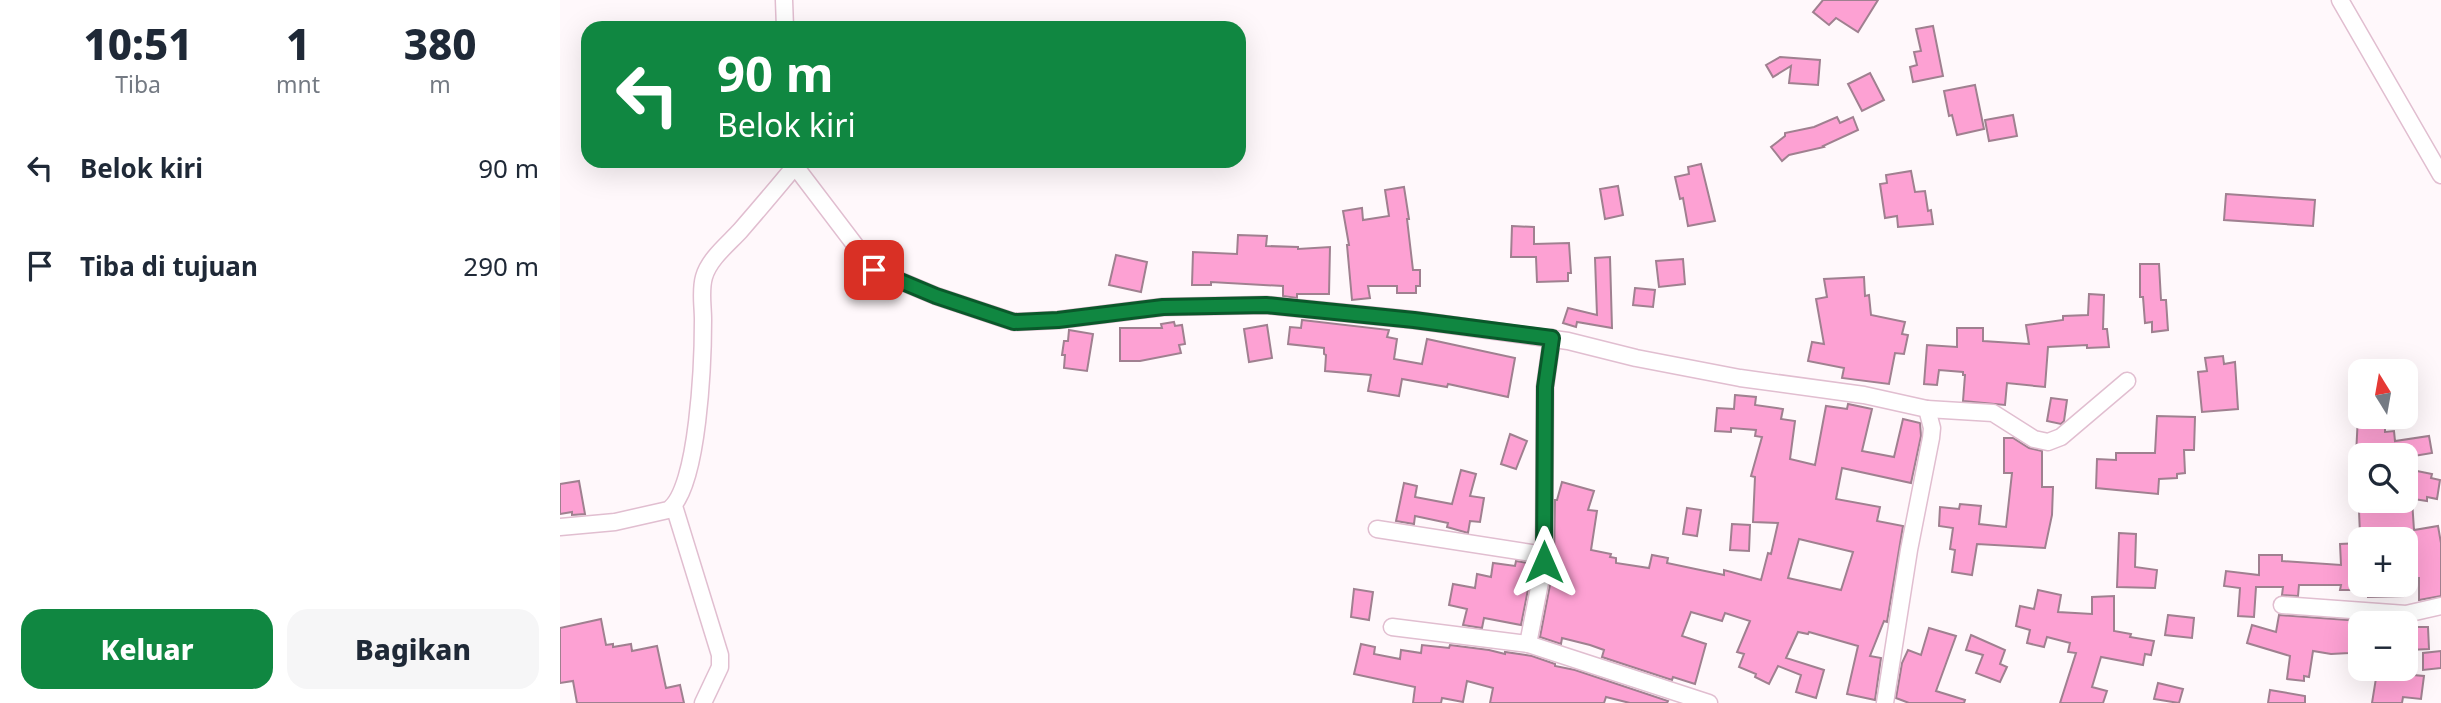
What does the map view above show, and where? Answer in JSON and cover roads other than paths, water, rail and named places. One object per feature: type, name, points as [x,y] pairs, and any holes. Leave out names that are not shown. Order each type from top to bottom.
[{"type":"street","points":[[784,0],[786,21]]},
{"type":"street","points":[[2340,0],[2441,175]]},
{"type":"street","points":[[560,527],[615,522],[668,510],[674,506],[682,492],[692,454],[699,401],[704,278],[711,263],[791,168]]},
{"type":"street","points":[[799,168],[874,270],[936,296],[1014,322],[1058,320],[1163,307],[1266,305],[1414,320],[1552,338],[1740,378],[1864,395],[1927,409],[1993,413],[2034,439],[2048,442],[2061,437],[2126,382]]},
{"type":"street","points":[[1528,644],[1544,555],[1545,387],[1552,338]]},
{"type":"street","points":[[1885,703],[1909,550],[1931,438],[1932,428],[1927,409]]},
{"type":"street","points":[[674,506],[720,655],[720,667],[703,703]]},
{"type":"street","points":[[1377,529],[1544,555]]},
{"type":"street","points":[[2282,605],[2406,614],[2441,606]]},
{"type":"street","points":[[1392,627],[1528,644],[1709,703]]}]
